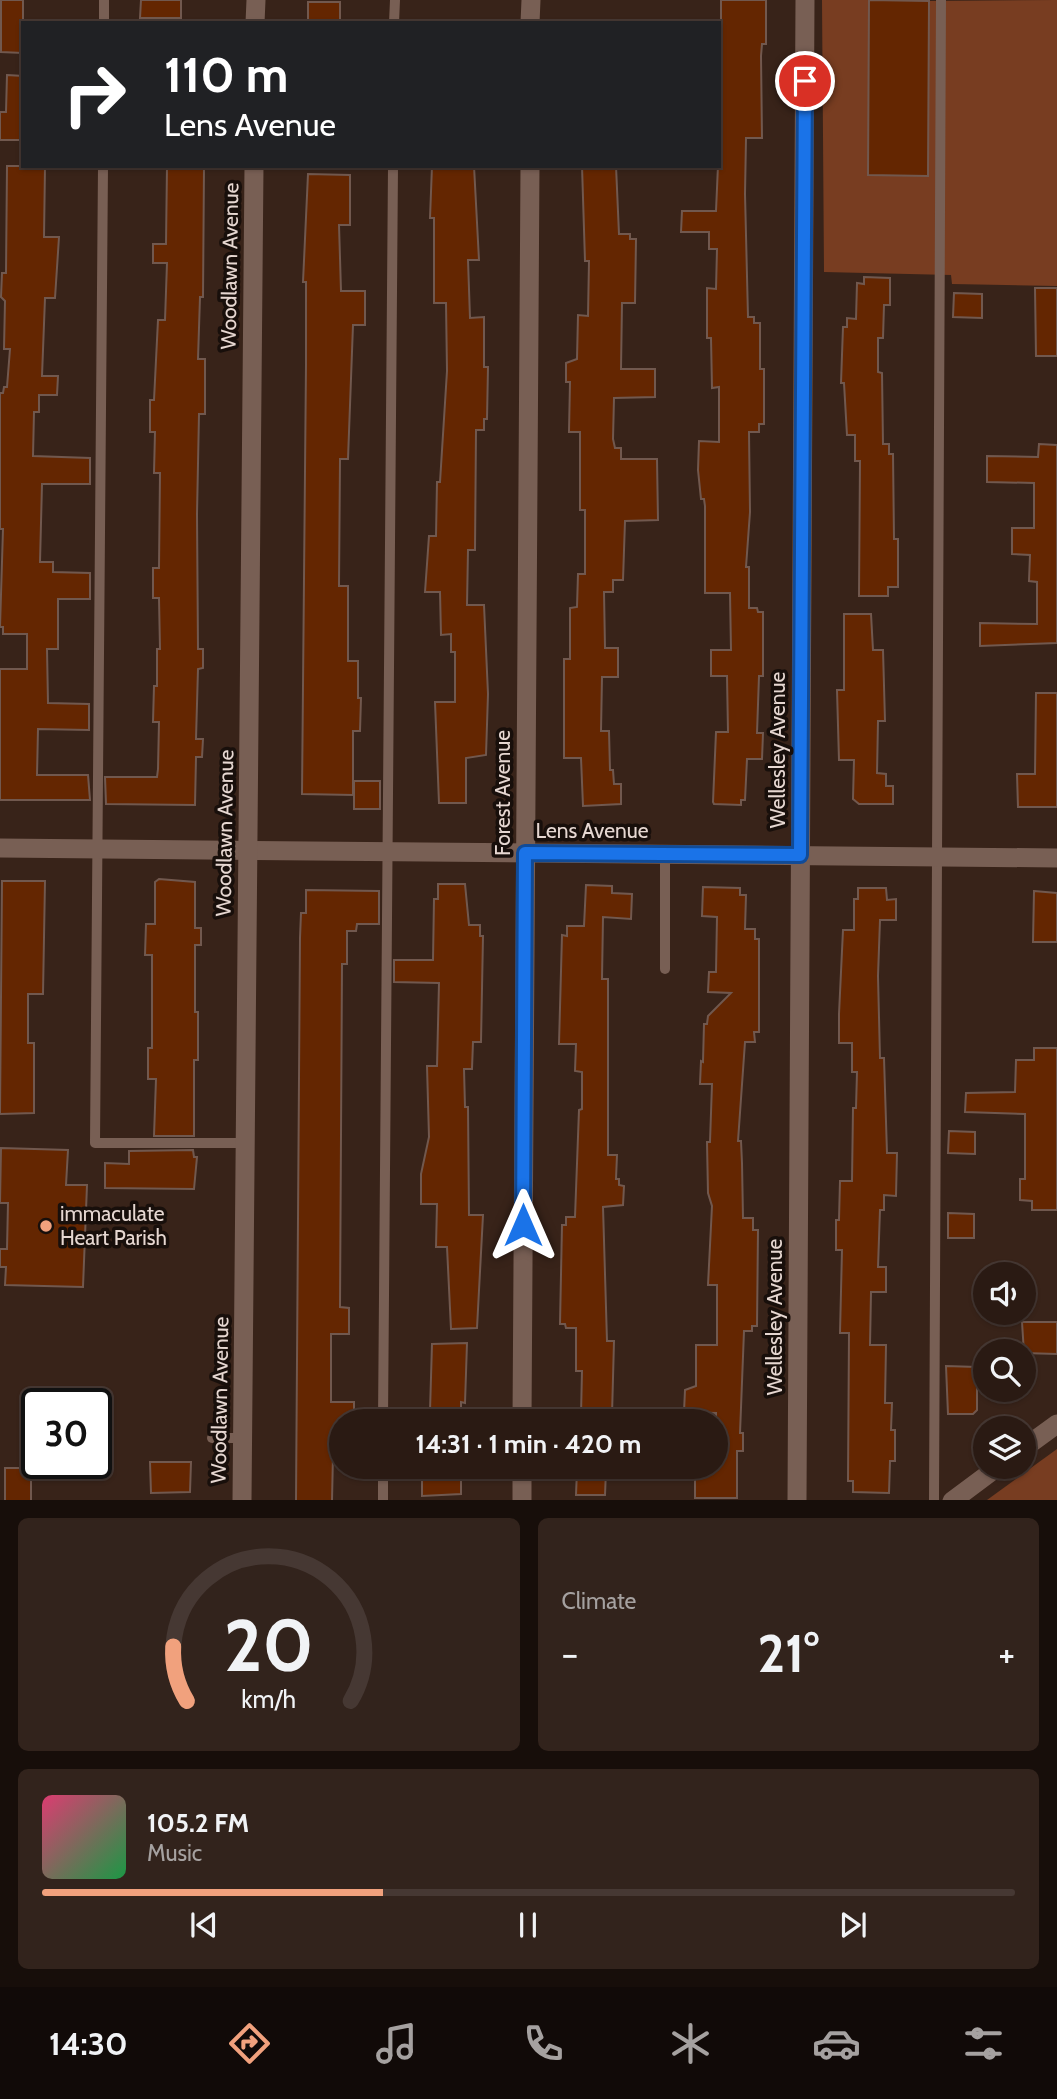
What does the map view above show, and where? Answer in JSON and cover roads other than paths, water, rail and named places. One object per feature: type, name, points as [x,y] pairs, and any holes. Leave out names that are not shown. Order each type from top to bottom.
[{"type":"street","points":[[256,0],[256,21]]},
{"type":"street","points":[[530,21],[531,0]]},
{"type":"street","name":"Wellesley Avenue","points":[[797,1500],[806,0]]},
{"type":"street","name":"Woodlawn Avenue","points":[[242,1500],[254,168]]},
{"type":"street","name":"Forest Avenue","points":[[522,1409],[530,168]]},
{"type":"street","name":"Lens Avenue","points":[[0,848],[1057,858]]},
{"type":"street","points":[[1036,1439],[1057,1424]]},
{"type":"street","points":[[522,1479],[522,1500]]},
{"type":"street","points":[[952,1500],[981,1479]]},
{"type":"lane","points":[[104,0],[104,21]]},
{"type":"lane","points":[[394,21],[395,0]]},
{"type":"lane","points":[[934,1500],[940,858],[941,0]]},
{"type":"lane","points":[[103,168],[94,1143],[245,1143]]},
{"type":"lane","points":[[383,1409],[393,168]]},
{"type":"lane","points":[[665,854],[665,969]]},
{"type":"lane","points":[[212,1438],[242,1438]]},
{"type":"lane","points":[[383,1479],[383,1500]]},
{"type":"place","name":"immaculate Heart Parish","points":[[46,1226]]}]
